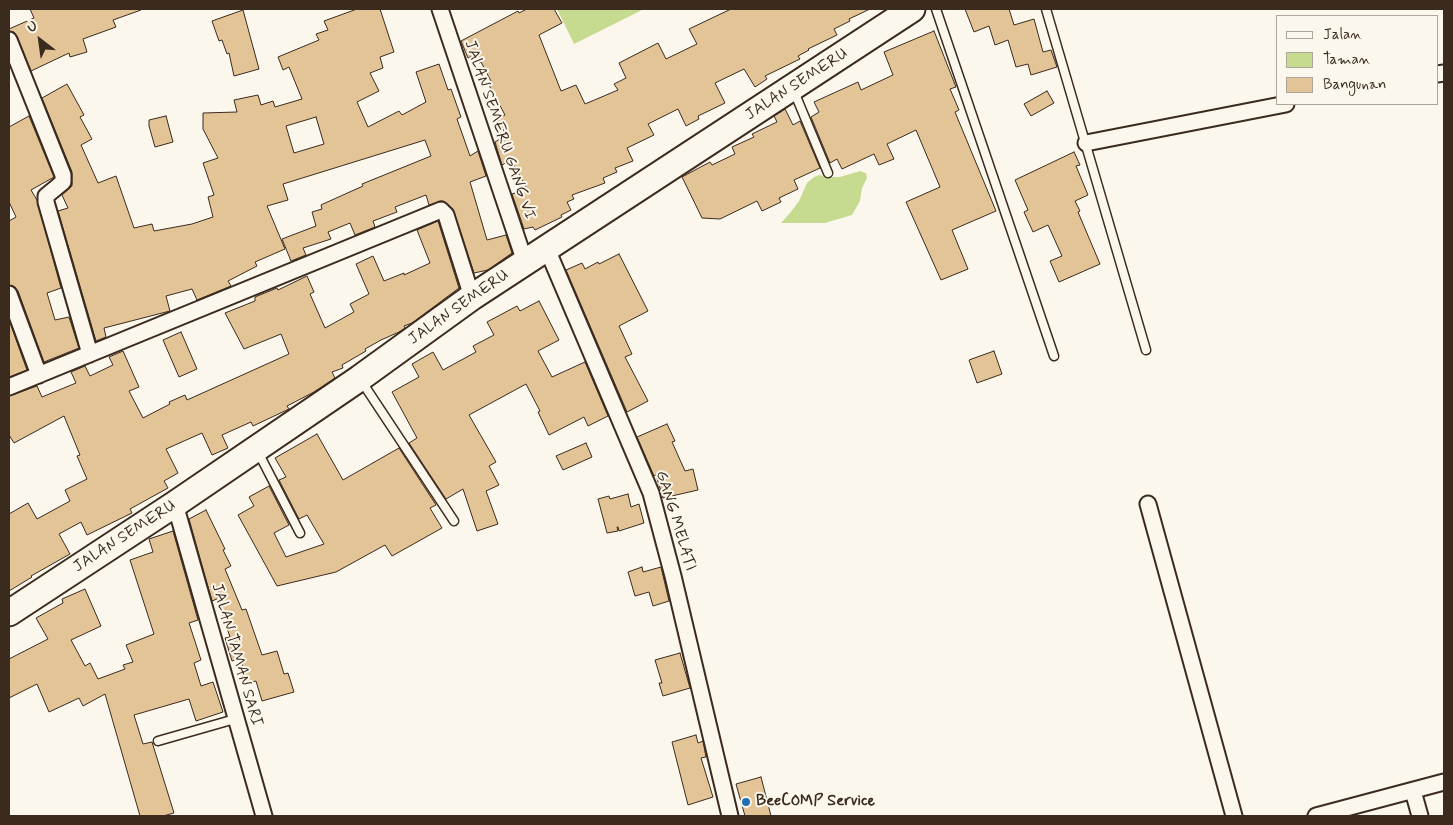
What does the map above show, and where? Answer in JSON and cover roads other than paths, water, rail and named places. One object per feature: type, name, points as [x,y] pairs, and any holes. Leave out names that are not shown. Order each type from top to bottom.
[{"type":"highway","name":"JALAN SEMERU","points":[[9,613],[176,504],[360,378],[472,297],[792,88],[898,16]]},
{"type":"street","name":"JALAN SEMERU GANG VI","points":[[440,9],[526,262]]},
{"type":"street","points":[[9,40],[63,175],[63,182],[46,196],[46,202],[90,354]]},
{"type":"street","points":[[1086,143],[1281,105]]},
{"type":"street","points":[[9,387],[441,210],[446,215],[472,297]]},
{"type":"street","name":"GANG MELATI","points":[[546,249],[651,493],[674,576],[730,816]]},
{"type":"street","points":[[9,294],[39,375]]},
{"type":"street","name":"JALAN TAMAN SARI","points":[[176,504],[235,719],[264,816]]},
{"type":"street","points":[[1148,504],[1234,816]]},
{"type":"street","points":[[1316,816],[1444,782]]},
{"type":"street","points":[[1413,791],[1420,816]]},
{"type":"lane","points":[[936,9],[1054,356]]},
{"type":"lane","points":[[1046,9],[1146,350]]},
{"type":"lane","points":[[792,88],[828,174]]},
{"type":"lane","points":[[360,378],[454,521]]},
{"type":"lane","points":[[256,448],[300,533]]},
{"type":"lane","points":[[158,741],[235,719]]},
{"type":"place","name":"BeeCOMP Service","points":[[746,802]]}]
